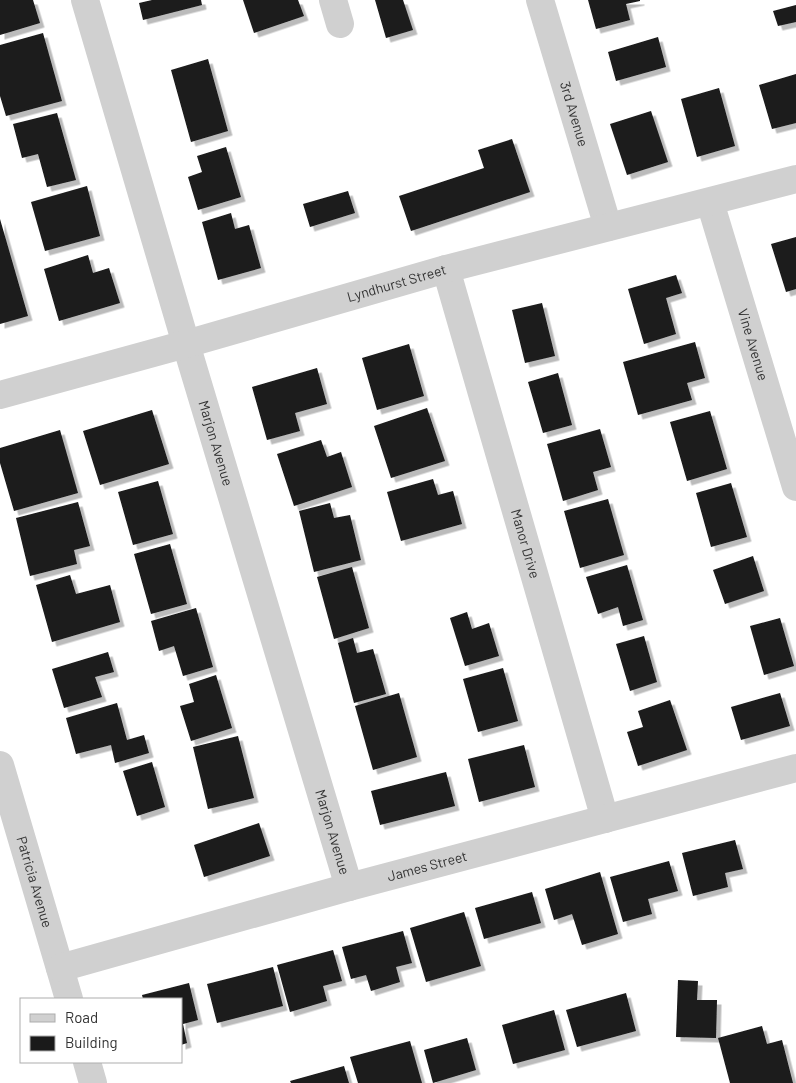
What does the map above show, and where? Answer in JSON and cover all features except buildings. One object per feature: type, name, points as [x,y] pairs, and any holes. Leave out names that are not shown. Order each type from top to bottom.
[{"type":"street","name":"Marjon Avenue","points":[[85,0],[349,887]]},
{"type":"street","name":"3rd Avenue","points":[[540,0],[608,227]]},
{"type":"street","name":"Lyndhurst Street","points":[[0,395],[186,344],[446,268],[796,180]]},
{"type":"street","name":"Vine Avenue","points":[[710,202],[796,487]]},
{"type":"street","name":"Manor Drive","points":[[446,268],[605,819]]},
{"type":"street","name":"Patricia Avenue","points":[[0,765],[69,998]]},
{"type":"street","name":"James Street","points":[[60,968],[349,887],[796,768]]},
{"type":"street","points":[[87,1063],[93,1083]]}]
